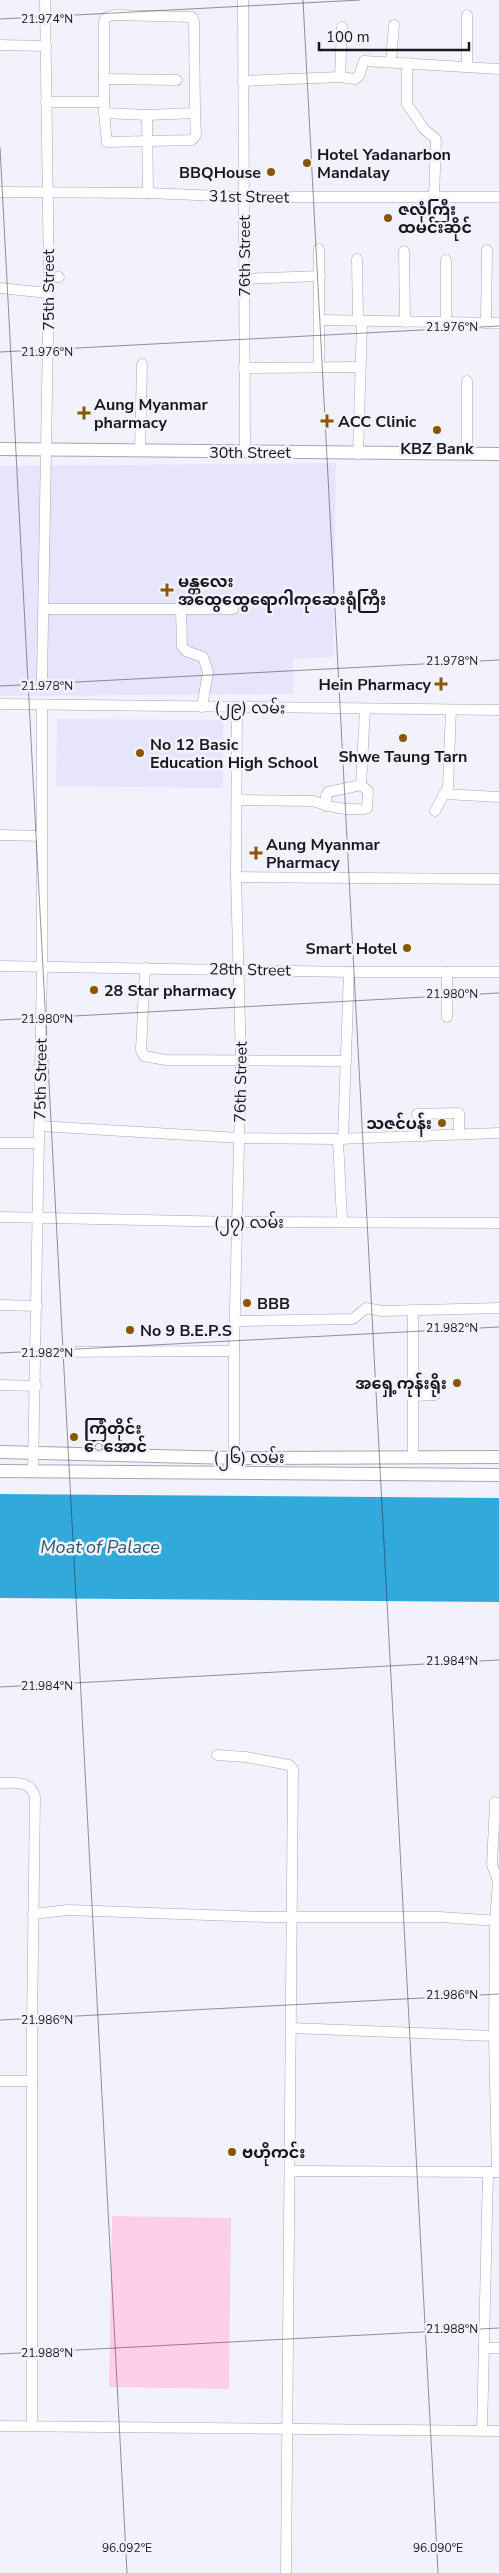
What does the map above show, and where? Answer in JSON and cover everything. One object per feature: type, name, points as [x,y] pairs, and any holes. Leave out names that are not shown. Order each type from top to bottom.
[{"type":"main road","name":"30th Street","points":[[0,449],[140,452],[499,454]]},
{"type":"main road","name":"(၂၆) လမ်း","points":[[0,1452],[234,1458],[499,1457]]},
{"type":"main road","name":"(၂၆) လမ်း","points":[[0,1471],[499,1474]]},
{"type":"street","name":"75th Street","points":[[42,680],[48,293],[45,0]]},
{"type":"street","name":"76th Street","points":[[243,0],[245,452]]},
{"type":"street","points":[[114,15],[192,17],[194,21],[195,139],[107,142],[104,113],[104,79],[104,21],[107,17],[114,15]]},
{"type":"street","points":[[467,15],[467,68]]},
{"type":"street","points":[[391,61],[394,25]]},
{"type":"street","points":[[340,77],[342,27]]},
{"type":"street","points":[[0,46],[46,46]]},
{"type":"street","points":[[243,81],[357,78],[364,61],[391,61],[499,69]]},
{"type":"street","points":[[407,63],[407,104],[424,129],[436,139],[434,196]]},
{"type":"street","points":[[104,79],[177,80]]},
{"type":"street","points":[[46,102],[104,102]]},
{"type":"street","points":[[104,113],[147,115],[195,113]]},
{"type":"street","points":[[147,115],[148,193]]},
{"type":"street","name":"31st Street","points":[[0,192],[148,193],[244,197],[499,197]]},
{"type":"street","points":[[319,249],[319,367]]},
{"type":"street","points":[[404,250],[405,322]]},
{"type":"street","points":[[486,323],[487,250]]},
{"type":"street","points":[[357,258],[362,324],[358,454]]},
{"type":"street","points":[[446,260],[446,322]]},
{"type":"street","points":[[244,279],[320,276]]},
{"type":"street","points":[[48,278],[59,277]]},
{"type":"street","points":[[0,288],[48,293]]},
{"type":"street","points":[[320,320],[499,323]]},
{"type":"street","points":[[140,452],[142,364]]},
{"type":"street","points":[[244,368],[360,367]]},
{"type":"street","points":[[467,381],[467,454]]},
{"type":"street","points":[[181,608],[182,646],[186,650],[204,657],[207,664],[202,707]]},
{"type":"street","points":[[44,609],[233,608]]},
{"type":"street","name":"(၂၉) လမ်း","points":[[0,704],[499,710]]},
{"type":"street","name":"75th Street","points":[[33,1472],[37,1352],[42,966],[42,705]]},
{"type":"street","name":"76th Street","points":[[234,1473],[234,1351],[239,1222],[241,1060],[236,877],[237,707]]},
{"type":"street","points":[[361,785],[365,709]]},
{"type":"street","points":[[435,811],[445,794],[449,779],[451,710]]},
{"type":"street","points":[[237,800],[313,801],[342,810],[367,808],[368,791],[361,785]]},
{"type":"street","points":[[326,806],[326,793],[361,785]]},
{"type":"street","points":[[445,794],[499,797]]},
{"type":"street","points":[[0,835],[42,836]]},
{"type":"street","points":[[236,877],[499,879]]},
{"type":"street","name":"28th Street","points":[[0,966],[238,968],[349,972],[499,972]]},
{"type":"street","points":[[145,968],[141,1050],[144,1056],[166,1060],[346,1061]]},
{"type":"street","points":[[342,1221],[340,1139],[346,1061],[349,972]]},
{"type":"street","points":[[447,972],[447,1017]]},
{"type":"street","points":[[417,1114],[459,1113],[459,1134]]},
{"type":"street","points":[[40,1126],[239,1138],[340,1139],[499,1133]]},
{"type":"street","points":[[0,1143],[39,1143]]},
{"type":"street","name":"(၂၇) လမ်း","points":[[0,1217],[38,1216],[239,1222],[499,1223]]},
{"type":"street","points":[[0,1305],[37,1306]]},
{"type":"street","points":[[235,1321],[353,1318],[366,1308],[412,1310],[499,1308]]},
{"type":"street","points":[[412,1310],[413,1456]]},
{"type":"street","points":[[37,1352],[234,1351]]},
{"type":"street","points":[[0,1385],[36,1386]]},
{"type":"street","points":[[413,1396],[434,1395]]},
{"type":"street","points":[[218,1755],[246,1757],[289,1765],[293,1769],[286,2573]]},
{"type":"street","points":[[0,1782],[26,1784],[35,1794],[32,2080],[32,2426]]},
{"type":"street","points":[[482,2431],[484,2348],[495,2172],[494,2036],[498,1881],[492,1865],[495,1802]]},
{"type":"street","points":[[33,1914],[68,1910],[275,1917],[440,1917],[497,1921]]},
{"type":"street","points":[[292,2028],[494,2036]]},
{"type":"street","points":[[0,2081],[32,2080]]},
{"type":"street","points":[[291,2171],[495,2172]]},
{"type":"street","points":[[484,2348],[499,2348]]},
{"type":"street","points":[[0,2426],[499,2431]]},
{"type":"shaded area","name":"မန္တလေး အထွေထွေရောဂါကုဆေးရုံကြီး","points":[[336,463],[333,657],[293,659],[293,694],[0,696],[0,466]]},
{"type":"shaded area","name":"No 12 Basic Education High School","points":[[57,719],[223,720],[223,788],[56,786]]},
{"type":"shaded area","points":[[112,2216],[231,2218],[229,2389],[109,2387]]},
{"type":"water","name":"Moat of Palace","points":[[0,1494],[499,1498],[499,1602],[0,1598]]},
{"type":"place","name":"Hotel Yadanarbon Mandalay","points":[[307,163]]},
{"type":"place","name":"BBQHouse","points":[[271,172]]},
{"type":"place","name":"ဇလုံကြီး ထမင်းဆိုင်","points":[[388,218]]},
{"type":"place","name":"Aung Myanmar pharmacy","points":[[84,413]]},
{"type":"place","name":"ACC Clinic","points":[[327,421]]},
{"type":"place","name":"KBZ Bank","points":[[437,430]]},
{"type":"place","name":"မန္တလေး အထွေထွေရောဂါကုဆေးရုံကြီး","points":[[167,590]]},
{"type":"place","name":"Hein Pharmacy","points":[[441,684]]},
{"type":"place","name":"Shwe Taung Tarn","points":[[403,738]]},
{"type":"place","name":"No 12 Basic Education High School","points":[[140,753]]},
{"type":"place","name":"Aung Myanmar Pharmacy","points":[[256,853]]},
{"type":"place","name":"Smart Hotel","points":[[407,948]]},
{"type":"place","name":"28 Star pharmacy","points":[[94,990]]},
{"type":"place","name":"သဇင်ပန်း","points":[[442,1123]]},
{"type":"place","name":"BBB","points":[[247,1303]]},
{"type":"place","name":"No 9 B.E.P.S","points":[[130,1330]]},
{"type":"place","name":"အရှေ့ကုန်းရိုး","points":[[457,1383]]},
{"type":"place","name":"ကြံတိုင်း‌ ‌ေအောင်","points":[[74,1437]]},
{"type":"place","name":"ဗဟိုကင်း","points":[[232,2152]]}]
